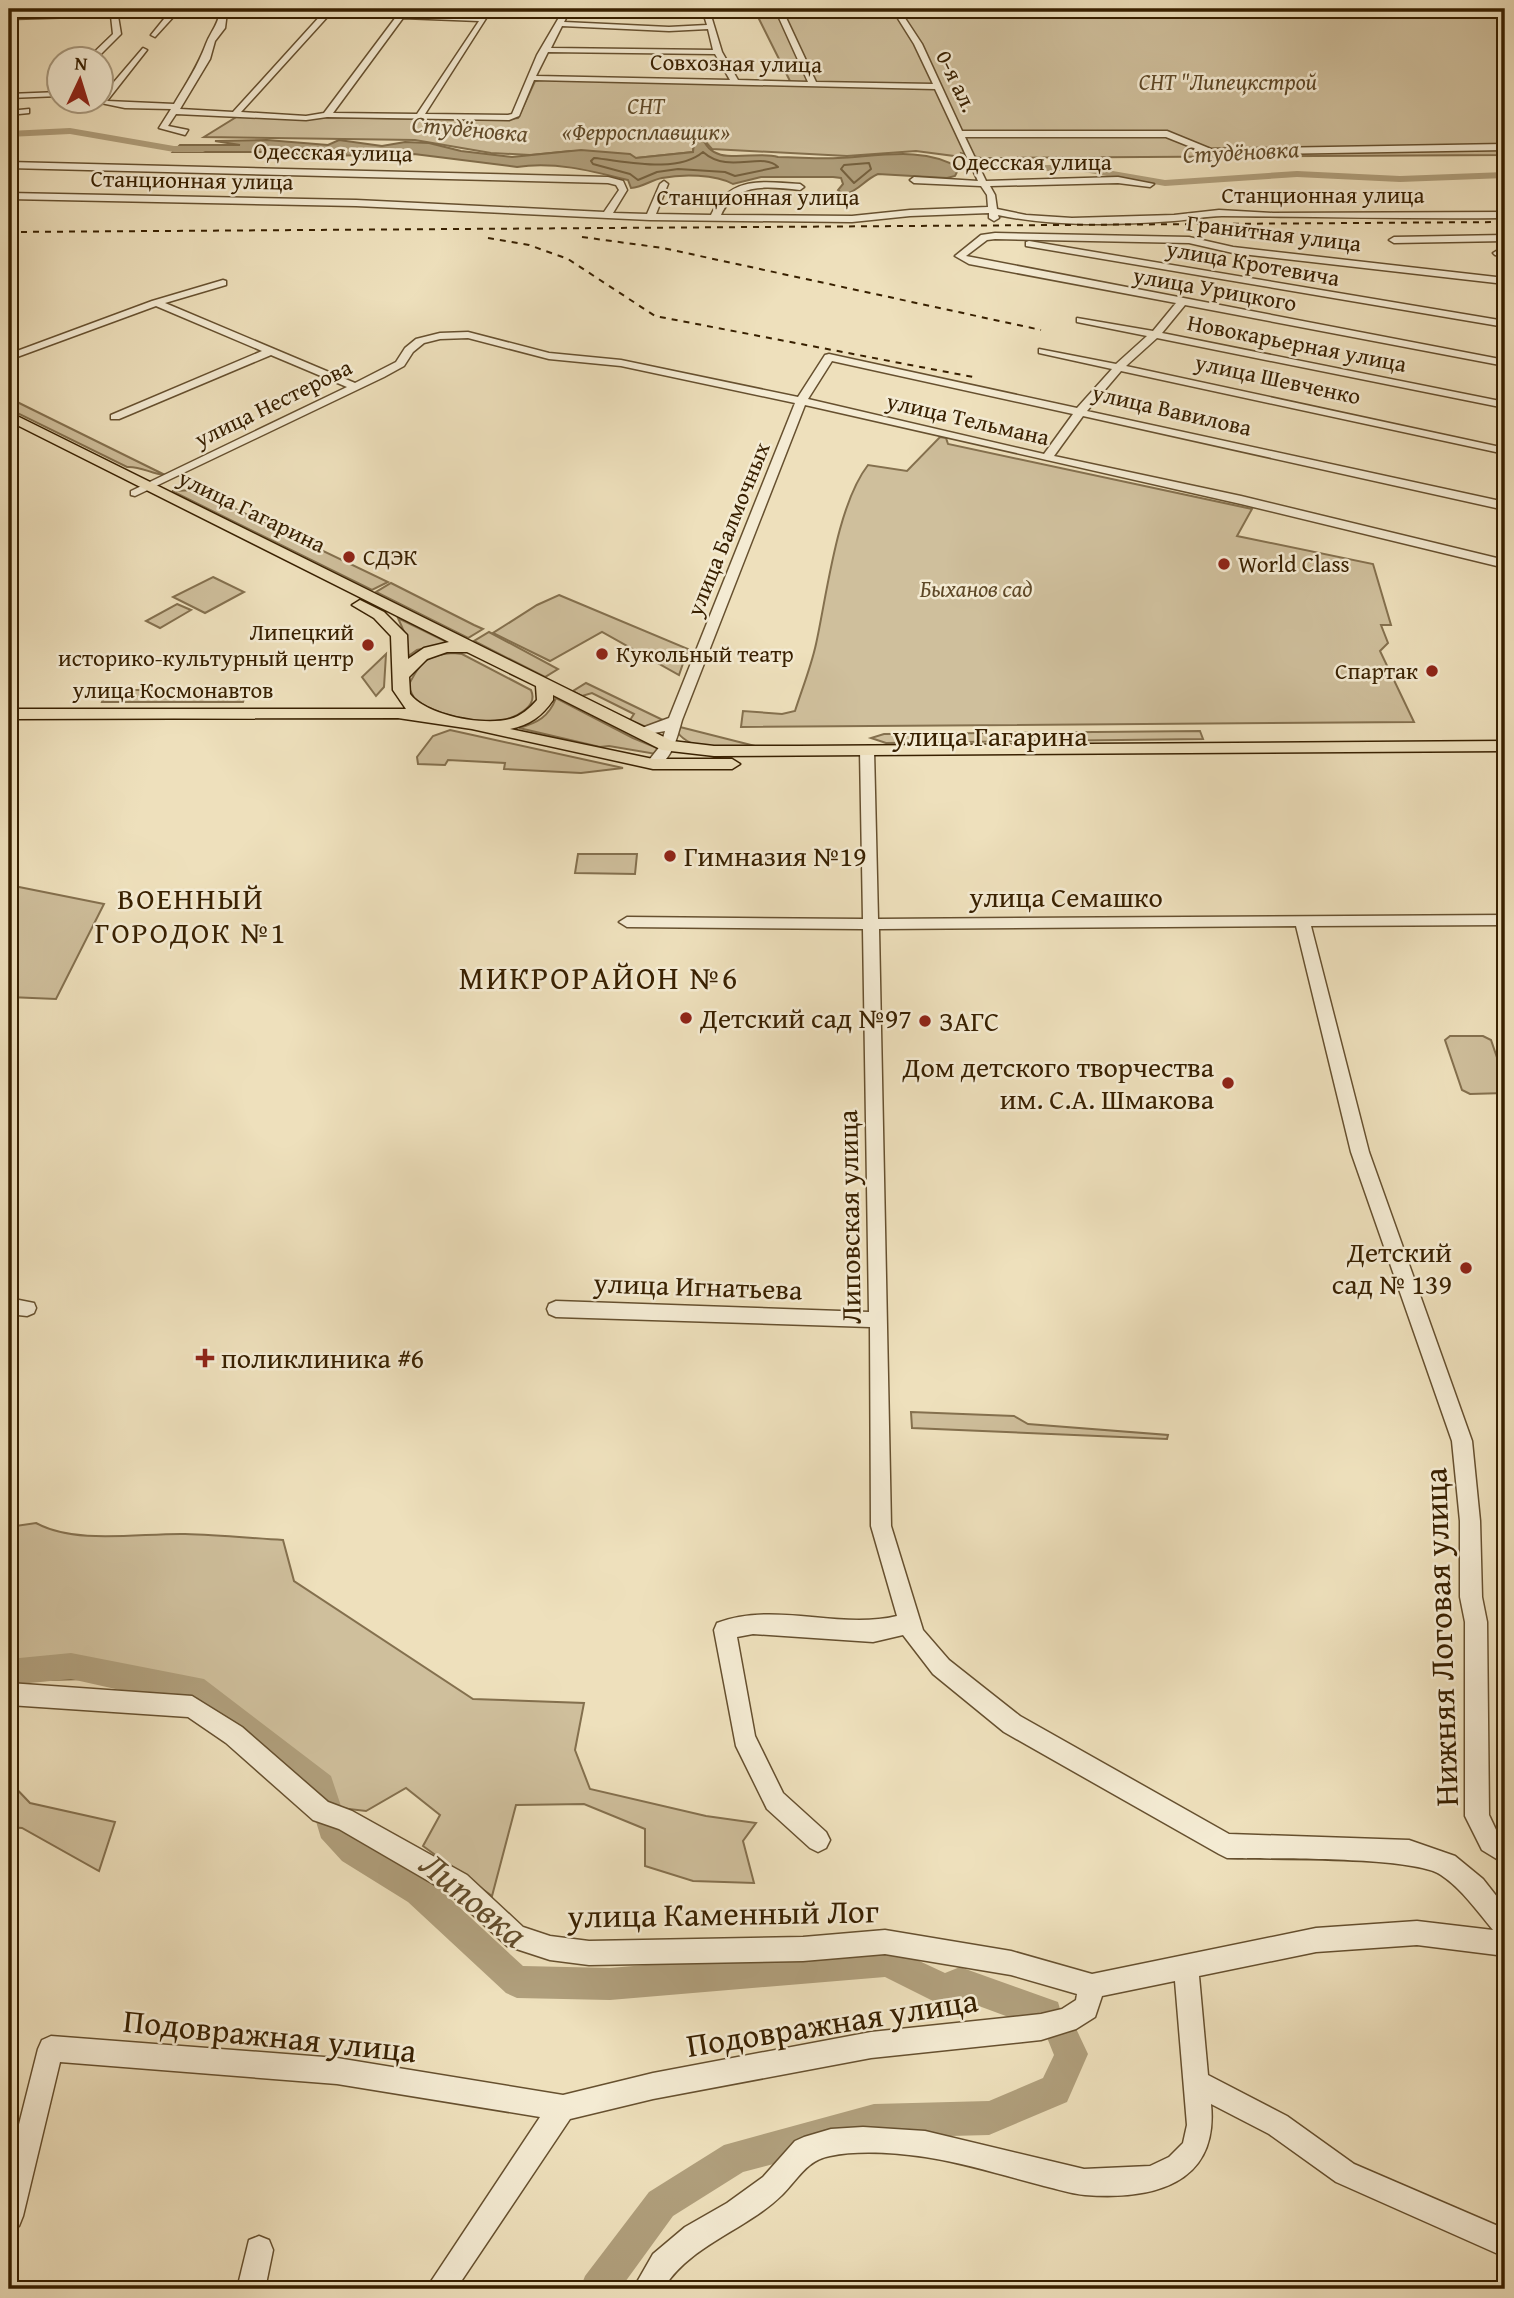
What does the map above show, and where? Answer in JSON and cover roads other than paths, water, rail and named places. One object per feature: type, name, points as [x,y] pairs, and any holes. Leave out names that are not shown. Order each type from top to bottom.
[{"type":"main road","name":"улица Гагарина","points":[[9,416],[474,647],[668,747],[867,757]]},
{"type":"main road","name":"улица Гагарина","points":[[9,430],[379,615],[399,635],[400,678]]},
{"type":"main road","name":"улица Космонавтов","points":[[338,712],[373,704],[389,695],[415,658],[431,649],[474,647]]},
{"type":"main road","points":[[400,678],[402,694],[406,699],[433,717]]},
{"type":"main road","points":[[479,727],[508,725],[532,715],[545,700],[544,685]]},
{"type":"main road","name":"улица Космонавтов","points":[[9,714],[398,713],[479,727]]},
{"type":"main road","name":"улица Гагарина","points":[[479,727],[653,764],[867,757],[1143,755],[1505,758]]},
{"type":"main road","name":"улица Гагарина","points":[[1143,755],[1505,746]]},
{"type":"street","points":[[155,35],[175,9]]},
{"type":"street","points":[[11,20],[175,9],[403,12],[484,19]]},
{"type":"street","points":[[420,116],[490,9]]},
{"type":"street","points":[[116,103],[236,113],[238,116],[420,116],[478,119],[514,116],[541,55],[547,50],[567,9]]},
{"type":"street","points":[[706,9],[718,52],[736,83]]},
{"type":"street","points":[[779,9],[813,84]]},
{"type":"street","name":"0-я ал.","points":[[896,9],[918,44],[944,103],[991,195],[995,236]]},
{"type":"street","points":[[185,132],[163,128],[206,59],[211,41],[221,28],[224,10]]},
{"type":"street","points":[[236,113],[329,10]]},
{"type":"street","points":[[105,46],[117,34],[115,12]]},
{"type":"street","points":[[327,115],[403,12]]},
{"type":"street","points":[[559,24],[669,29],[709,27]]},
{"type":"street","points":[[116,83],[143,50]]},
{"type":"street","points":[[547,50],[718,52]]},
{"type":"street","name":"Совхозная улица","points":[[532,78],[938,87]]},
{"type":"street","points":[[9,96],[46,95]]},
{"type":"street","points":[[9,113],[26,111]]},
{"type":"street","points":[[961,134],[1167,134],[1189,141],[1203,152],[1505,147]]},
{"type":"street","name":"Одесская улица","points":[[9,165],[615,181],[624,190],[608,213]]},
{"type":"street","points":[[70,176],[78,166]]},
{"type":"street","points":[[375,181],[384,173]]},
{"type":"street","name":"Одесская улица","points":[[914,180],[983,183],[1118,180],[1150,184]]},
{"type":"street","points":[[650,216],[664,184]]},
{"type":"street","points":[[715,217],[720,202],[748,184],[800,187]]},
{"type":"street","points":[[53,196],[61,186]]},
{"type":"street","points":[[356,203],[367,190]]},
{"type":"street","name":"Станционная улица","points":[[9,196],[356,203],[650,216],[852,219],[910,213],[993,210],[1026,218],[1072,221],[1174,218],[1219,213],[1273,216],[1505,215]]},
{"type":"street","name":"Гранитная улица","points":[[995,236],[1189,240],[1233,250],[1505,281]]},
{"type":"street","name":"улица Урицкого","points":[[995,236],[984,237],[960,256],[969,261],[1182,303],[1505,363]]},
{"type":"street","name":"улица Кротевича","points":[[995,236],[1320,295],[1505,324]]},
{"type":"street","points":[[1394,240],[1505,238]]},
{"type":"street","points":[[9,357],[156,303],[223,283]]},
{"type":"street","points":[[156,303],[356,387]]},
{"type":"street","points":[[1047,458],[1081,411],[1119,367],[1154,336],[1182,303]]},
{"type":"street","name":"Новокарьерная улица","points":[[1081,320],[1505,405]]},
{"type":"street","name":"улица Тельмана","points":[[420,341],[440,336],[468,335],[549,356],[621,363],[1241,500],[1505,564]]},
{"type":"street","name":"улица Нестерова","points":[[135,493],[400,364],[409,350],[420,341]]},
{"type":"street","points":[[115,417],[271,351]]},
{"type":"street","name":"улица Шевченко","points":[[1042,351],[1505,451]]},
{"type":"street","name":"улица Балмочных","points":[[668,747],[675,720],[801,401],[829,357]]},
{"type":"street","name":"улица Вавилова","points":[[829,357],[1505,506]]},
{"type":"street","points":[[638,732],[660,728],[675,720]]},
{"type":"street","points":[[653,764],[668,747]]},
{"type":"street","name":"Липовская улица","points":[[867,757],[881,1526],[914,1635],[941,1667],[1012,1724],[1227,1846],[1409,1852],[1447,1864],[1474,1888],[1505,1926]]},
{"type":"street","name":"улица Семашко","points":[[627,922],[872,924],[1505,920]]},
{"type":"street","name":"Нижняя Логовая улица","points":[[1302,921],[1360,1152],[1462,1441],[1470,1521],[1471,1597],[1476,1622],[1476,1816],[1490,1842],[1505,1852]]},
{"type":"street","name":"улица Игнатьева","points":[[556,1309],[879,1320]]},
{"type":"street","points":[[818,1840],[775,1801],[744,1738],[724,1630],[753,1624],[873,1632],[910,1623]]},
{"type":"street","name":"улица Каменный Лог","points":[[9,1694],[192,1707],[234,1735],[332,1815],[458,1884],[516,1937],[550,1948],[589,1953],[803,1949],[885,1942],[1011,1963],[1092,1986]]},
{"type":"street","points":[[1092,1986],[1316,1940],[1417,1933],[1505,1944]]},
{"type":"street","points":[[647,2289],[663,2264],[695,2237],[737,2213],[772,2186],[804,2150],[831,2142],[863,2140],[925,2144],[1084,2182],[1152,2179],[1178,2166],[1194,2150],[1200,2125],[1186,1968]]},
{"type":"street","name":"Подовражная улица","points":[[9,2216],[51,2049],[337,2071],[563,2108],[653,2086],[858,2048],[1041,2026],[1067,2020],[1086,2008],[1092,1986]]},
{"type":"street","points":[[1198,2083],[1278,2125],[1345,2173],[1498,2240]]},
{"type":"street","points":[[440,2289],[563,2108]]},
{"type":"street","points":[[250,2289],[259,2250]]},
{"type":"water","points":[[695,134],[702,136],[707,146],[715,152],[724,155],[830,158],[901,154],[932,157],[959,168],[955,176],[947,178],[878,174],[844,195],[838,190],[843,184],[841,178],[833,177],[761,177],[733,184],[708,177],[679,176],[658,179],[631,188],[628,180],[573,168],[545,165],[517,167],[414,154],[322,156],[270,152],[173,152],[180,145],[240,145],[215,141],[267,140],[328,145],[339,140],[382,146],[405,142],[429,143],[461,151],[512,157],[581,150],[630,154],[636,158],[693,152]]},
{"type":"waterway","name":"Студёновка","points":[[9,134],[70,131],[174,149],[203,149]]},
{"type":"waterway","name":"Студёновка","points":[[930,168],[970,168]]},
{"type":"waterway","name":"Студёновка","points":[[981,168],[1078,168],[1165,183],[1297,174],[1400,179],[1505,175]]},
{"type":"waterway","name":"Липовка","points":[[9,1672],[71,1666],[169,1687],[194,1689],[320,1786],[332,1827],[353,1850],[419,1891],[517,1982],[610,1984],[885,1961],[922,1977],[943,1990],[960,1983],[1046,2014]]},
{"type":"waterway","name":"Липовка","points":[[598,2289],[661,2204],[736,2157],[874,2121],[989,2118],[1055,2090],[1071,2054],[1060,2032]]},
{"type":"railway","points":[[9,232],[1505,222]]},
{"type":"railway","points":[[582,237],[663,248],[1041,330]]},
{"type":"railway","points":[[488,238],[529,245],[568,259],[655,316],[973,377]]},
{"type":"place","name":"СДЭК","points":[[349,557]]},
{"type":"place","name":"World Class","points":[[1224,564]]},
{"type":"place","name":"Липецкий историко-культурный центр","points":[[368,645]]},
{"type":"place","name":"Кукольный театр","points":[[602,654]]},
{"type":"place","name":"Спартак","points":[[1432,671]]},
{"type":"place","name":"Гимназия №19","points":[[670,856]]},
{"type":"place","name":"Детский сад №97","points":[[686,1018]]},
{"type":"place","name":"ЗАГС","points":[[925,1021]]},
{"type":"place","name":"Дом детского творчества им. С.А. Шмакова","points":[[1228,1083]]},
{"type":"place","name":"Детский сад № 139","points":[[1466,1268]]},
{"type":"place","name":"поликлиника #6","points":[[205,1358]]},
{"type":"district","name":"ВОЕННЫЙ ГОРОДОК №1","points":[[191,916]]},
{"type":"district","name":"МИКРОРАЙОН №6","points":[[599,978]]},
{"type":"park label","name":"СНТ \"Липецкстрой","points":[[1228,82]]},
{"type":"park label","name":"СНТ «Ферросплавщик»","points":[[646,119]]},
{"type":"park label","name":"Быханов сад","points":[[976,589]]}]
